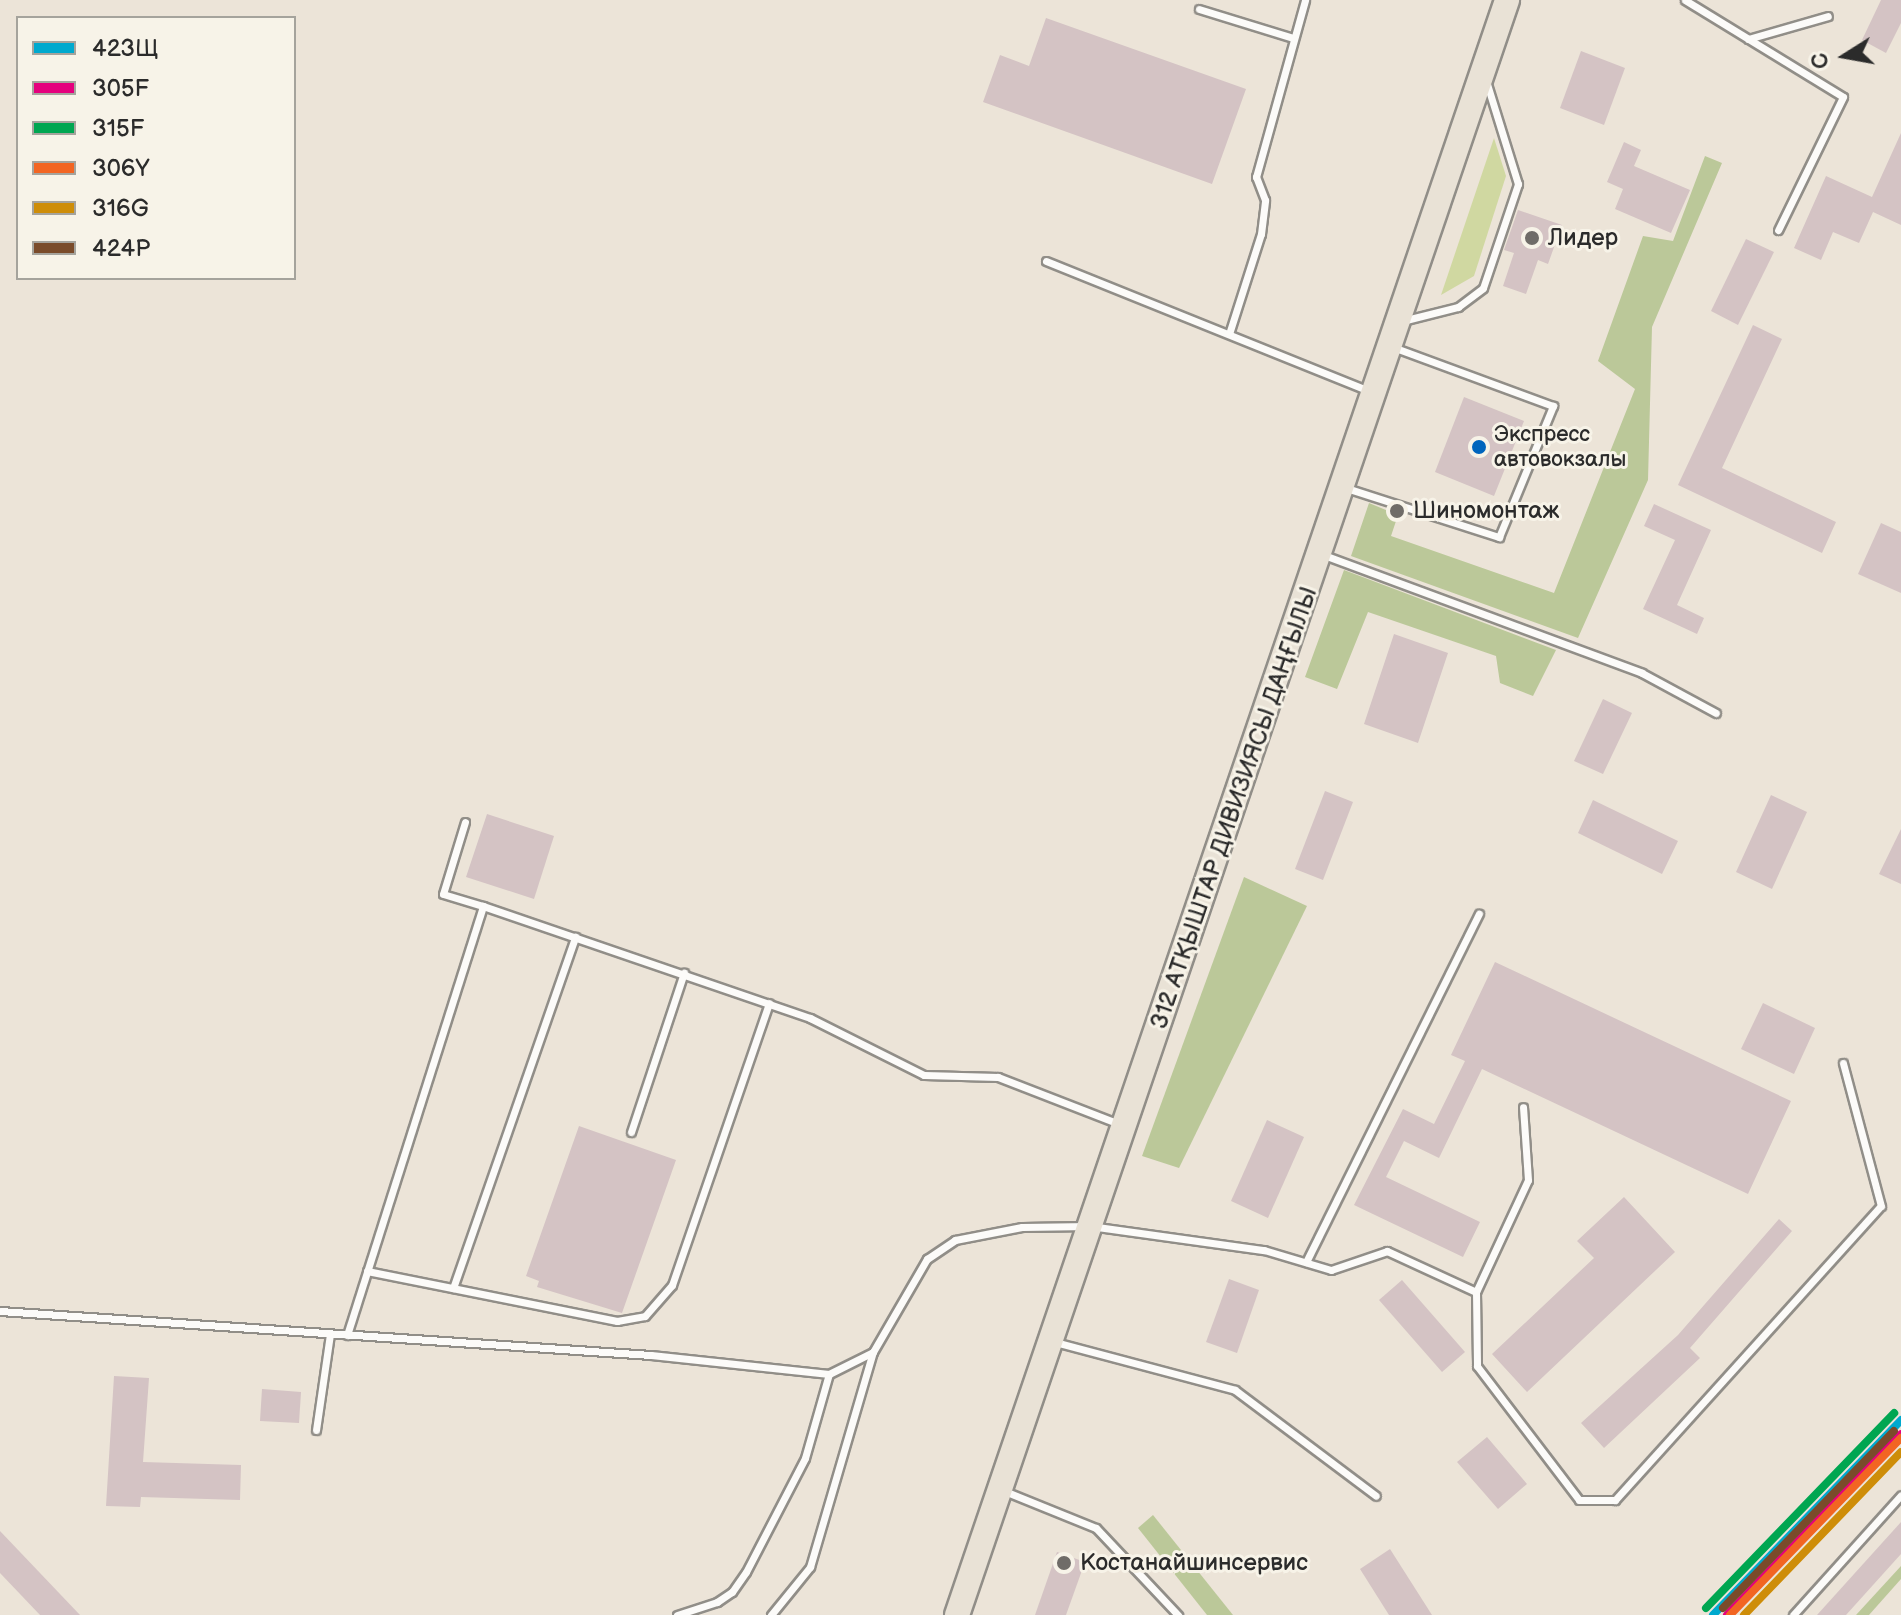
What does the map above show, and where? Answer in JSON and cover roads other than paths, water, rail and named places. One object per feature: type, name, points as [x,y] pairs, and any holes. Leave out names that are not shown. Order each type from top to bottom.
[{"type":"highway","name":"312 АТҚЫШТАР ДИВИЗИЯСЫ ДАҢҒЫЛЫ","points":[[957,1615],[1392,347],[1507,0]]},
{"type":"lane","points":[[1229,334],[1261,234],[1265,200],[1256,177],[1305,0]]},
{"type":"lane","points":[[1685,0],[1843,97],[1778,230]]},
{"type":"lane","points":[[1199,9],[1293,38]]},
{"type":"lane","points":[[1748,39],[1828,16]]},
{"type":"lane","points":[[1400,321],[1458,307],[1483,288],[1508,214],[1518,184],[1483,72]]},
{"type":"lane","points":[[1046,261],[1376,393]]},
{"type":"lane","points":[[1344,487],[1499,537],[1553,406],[1392,347]]},
{"type":"lane","points":[[1321,554],[1642,673],[1716,713]]},
{"type":"lane","points":[[465,822],[443,894],[769,1003],[924,1075],[998,1077],[1124,1126]]},
{"type":"lane","points":[[347,1335],[483,906]]},
{"type":"lane","points":[[1306,1262],[1479,914]]},
{"type":"lane","points":[[453,1288],[575,937]]},
{"type":"lane","points":[[631,1132],[684,973]]},
{"type":"lane","points":[[367,1271],[617,1321],[632,1321],[656,1308],[672,1285],[769,1003]]},
{"type":"lane","points":[[1523,1107],[1528,1180],[1476,1292],[1477,1366],[1579,1500],[1615,1500],[1881,1206],[1843,1063]]},
{"type":"lane","points":[[771,1615],[810,1567],[873,1352],[927,1259],[955,1240],[1022,1227],[1090,1226],[1264,1250],[1331,1270],[1387,1251],[1476,1292]]},
{"type":"lane","points":[[0,1311],[651,1355],[829,1374],[873,1352]]},
{"type":"lane","points":[[316,1430],[330,1334]]},
{"type":"lane","points":[[1052,1342],[1235,1390],[1376,1496]]},
{"type":"lane","points":[[677,1615],[717,1602],[732,1592],[746,1572],[805,1458],[829,1374]]},
{"type":"lane","points":[[1000,1490],[1096,1528],[1178,1615]]},
{"type":"lane","points":[[1793,1615],[1901,1495]]},
{"type":"place","name":"Лидер","points":[[1532,238]]},
{"type":"place","name":"Экспресс автовокзалы","points":[[1479,447]]},
{"type":"place","name":"Шиномонтаж","points":[[1397,511]]},
{"type":"place","name":"Костанайшинсервис","points":[[1064,1563]]}]
